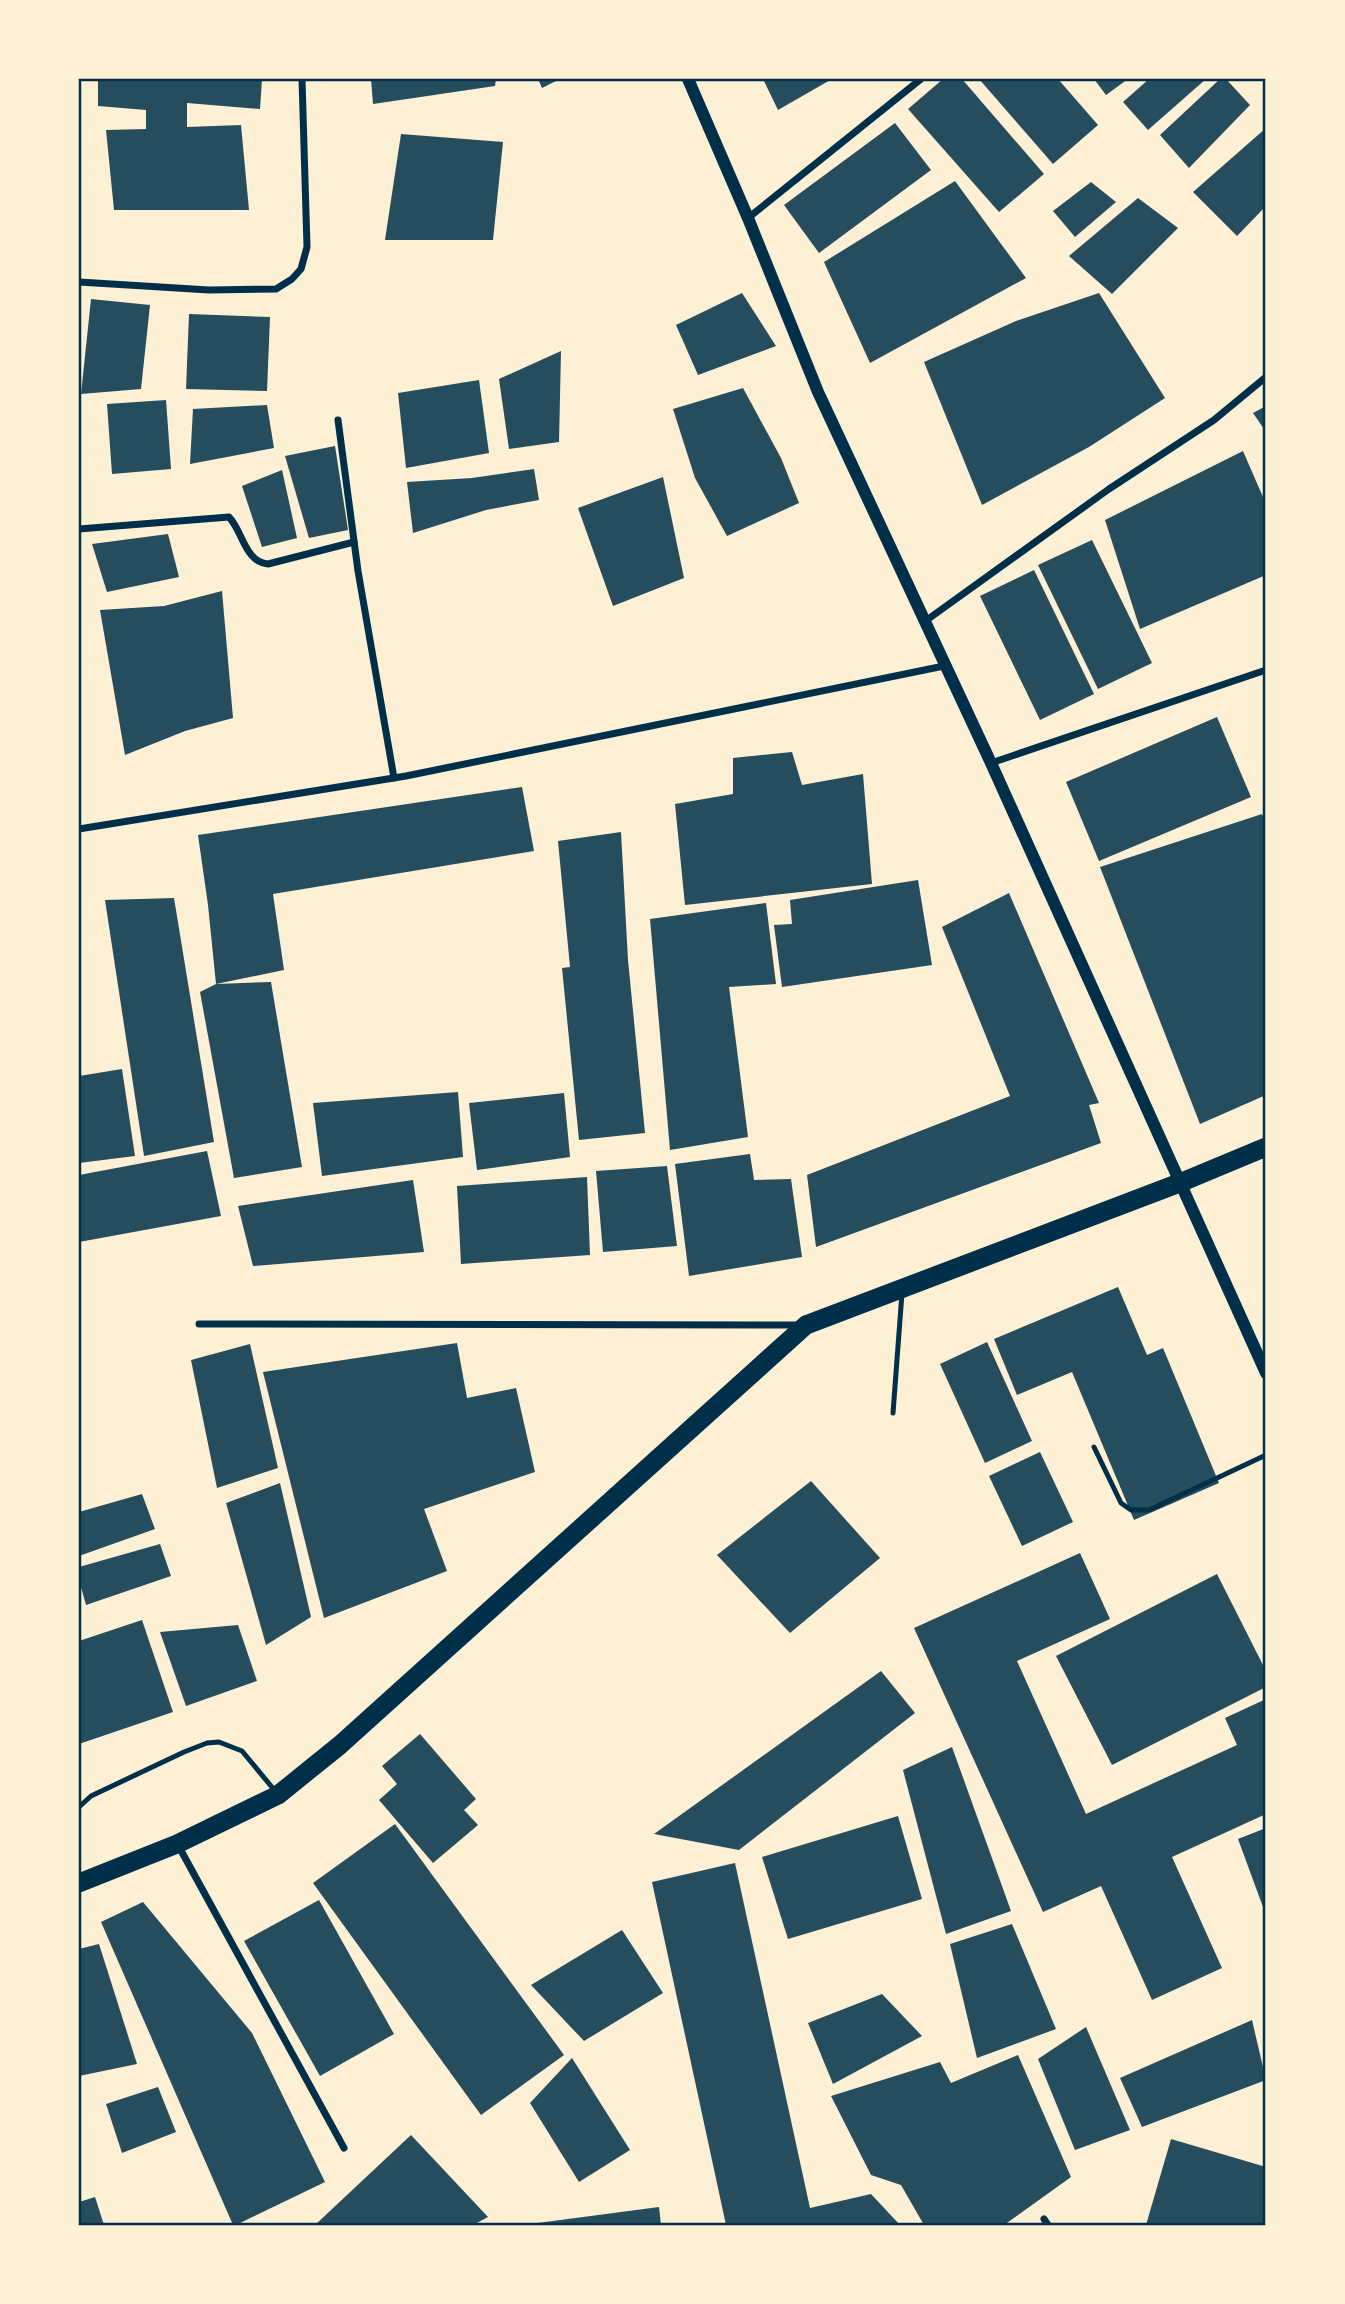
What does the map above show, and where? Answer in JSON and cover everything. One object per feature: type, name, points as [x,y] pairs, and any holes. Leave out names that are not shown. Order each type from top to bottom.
[{"type":"highway","points":[[79,1879],[177,1844],[278,1795],[340,1745],[806,1325],[1182,1182],[1266,1147]]},
{"type":"street","points":[[79,282],[209,290],[276,289],[292,279],[300,269],[307,247],[302,79]]},
{"type":"street","points":[[688,79],[818,392],[991,763],[1266,1373]]},
{"type":"street","points":[[748,218],[921,79]]},
{"type":"street","points":[[924,622],[1109,489],[1214,420],[1266,377]]},
{"type":"street","points":[[338,420],[354,542],[394,778]]},
{"type":"street","points":[[79,529],[229,517],[252,558],[258,563],[268,564],[354,542]]},
{"type":"street","points":[[79,829],[394,778],[944,666]]},
{"type":"street","points":[[991,763],[1266,670]]},
{"type":"street","points":[[199,1324],[806,1325]]},
{"type":"street","points":[[177,1844],[344,2148]]},
{"type":"lane","points":[[893,1413],[902,1290]]},
{"type":"lane","points":[[1094,1447],[1121,1503],[1137,1511],[1149,1510],[1266,1455]]},
{"type":"lane","points":[[79,1807],[91,1796],[184,1752],[207,1743],[219,1742],[242,1751],[278,1795]]},
{"type":"building","points":[[98,79],[262,79],[260,109],[187,103],[187,127],[241,125],[249,210],[114,210],[106,130],[146,129],[146,110],[98,106]]},
{"type":"building","points":[[371,79],[496,79],[495,86],[373,104]]},
{"type":"building","points":[[538,79],[560,79],[542,88]]},
{"type":"building","points":[[763,79],[832,79],[778,110]]},
{"type":"building","points":[[943,79],[962,79],[1044,174],[999,212],[908,109]]},
{"type":"building","points":[[979,79],[1058,79],[1098,125],[1053,164]]},
{"type":"building","points":[[1094,79],[1128,79],[1106,95]]},
{"type":"building","points":[[1149,79],[1206,79],[1148,130],[1123,102]]},
{"type":"building","points":[[1220,79],[1226,79],[1250,105],[1189,168],[1160,135]]},
{"type":"building","points":[[895,123],[931,170],[819,253],[784,205]]},
{"type":"building","points":[[1266,128],[1266,206],[1237,236],[1193,192]]},
{"type":"building","points":[[401,134],[503,142],[493,240],[385,240]]},
{"type":"building","points":[[955,181],[1026,278],[870,363],[824,262]]},
{"type":"building","points":[[1091,182],[1116,202],[1075,237],[1053,211]]},
{"type":"building","points":[[1138,198],[1178,228],[1112,294],[1069,256]]},
{"type":"building","points":[[742,293],[776,346],[698,375],[676,325]]},
{"type":"building","points":[[1099,293],[1165,398],[1089,447],[982,505],[924,362],[1016,321]]},
{"type":"building","points":[[91,299],[150,305],[141,389],[81,394]]},
{"type":"building","points":[[189,314],[270,317],[267,391],[186,389]]},
{"type":"building","points":[[561,351],[559,442],[509,449],[499,379]]},
{"type":"building","points":[[479,380],[489,453],[406,468],[398,393]]},
{"type":"building","points":[[743,388],[781,458],[799,503],[727,536],[695,478],[673,409]]},
{"type":"building","points":[[166,400],[171,469],[112,474],[107,404]]},
{"type":"building","points":[[267,405],[274,448],[190,464],[193,409]]},
{"type":"building","points":[[1266,406],[1266,432],[1253,413]]},
{"type":"building","points":[[335,446],[348,530],[309,538],[285,456]]},
{"type":"building","points":[[1243,451],[1266,504],[1266,575],[1140,629],[1105,520]]},
{"type":"building","points":[[534,469],[539,500],[486,510],[413,533],[407,482],[472,478]]},
{"type":"building","points":[[282,470],[297,538],[262,547],[242,486]]},
{"type":"building","points":[[663,477],[684,578],[613,606],[578,508]]},
{"type":"building","points":[[168,534],[179,577],[107,592],[92,544]]},
{"type":"building","points":[[1092,540],[1152,663],[1098,689],[1038,565]]},
{"type":"building","points":[[1034,570],[1094,694],[1040,720],[980,596]]},
{"type":"building","points":[[222,591],[233,718],[185,731],[125,755],[100,610],[164,606]]},
{"type":"building","points":[[1217,717],[1251,797],[1099,861],[1066,782]]},
{"type":"building","points":[[792,752],[802,785],[863,774],[872,884],[685,905],[675,804],[733,794],[733,758]]},
{"type":"building","points":[[522,787],[534,851],[273,894],[284,970],[216,984],[198,835]]},
{"type":"building","points":[[1262,814],[1266,823],[1266,1095],[1200,1124],[1100,867]]},
{"type":"building","points":[[621,832],[628,960],[645,1133],[579,1140],[562,968],[570,967],[558,841]]},
{"type":"building","points":[[918,880],[932,965],[782,987],[774,925],[792,924],[790,900]]},
{"type":"building","points":[[1009,893],[1099,1103],[1089,1105],[1101,1143],[816,1247],[807,1175],[1010,1096],[942,927]]},
{"type":"building","points":[[174,898],[214,1142],[144,1156],[105,900]]},
{"type":"building","points":[[766,903],[776,984],[729,987],[748,1137],[670,1150],[650,919]]},
{"type":"building","points":[[271,982],[302,1167],[234,1178],[200,992],[216,984]]},
{"type":"building","points":[[122,1069],[135,1156],[79,1163],[79,1076]]},
{"type":"building","points":[[458,1092],[463,1157],[322,1176],[313,1103]]},
{"type":"building","points":[[564,1093],[570,1157],[477,1170],[469,1103]]},
{"type":"building","points":[[207,1151],[221,1216],[79,1242],[79,1175]]},
{"type":"building","points":[[750,1154],[754,1180],[791,1179],[802,1257],[689,1276],[675,1164]]},
{"type":"building","points":[[667,1166],[677,1246],[603,1252],[596,1171]]},
{"type":"building","points":[[587,1177],[590,1255],[461,1264],[457,1186]]},
{"type":"building","points":[[413,1180],[424,1252],[253,1266],[238,1206]]},
{"type":"building","points":[[1118,1287],[1147,1355],[1163,1348],[1219,1483],[1134,1520],[1072,1372],[1017,1395],[994,1339]]},
{"type":"building","points":[[987,1342],[1032,1441],[985,1463],[940,1364]]},
{"type":"building","points":[[457,1343],[467,1398],[516,1388],[535,1472],[424,1509],[447,1571],[324,1618],[263,1372]]},
{"type":"building","points":[[250,1344],[278,1468],[217,1488],[191,1360]]},
{"type":"building","points":[[1040,1452],[1073,1522],[1022,1546],[989,1476]]},
{"type":"building","points":[[811,1481],[880,1558],[790,1633],[717,1555]]},
{"type":"building","points":[[280,1483],[311,1617],[266,1645],[226,1503]]},
{"type":"building","points":[[142,1494],[155,1529],[79,1556],[79,1512]]},
{"type":"building","points":[[160,1544],[171,1576],[86,1605],[79,1580],[79,1567]]},
{"type":"building","points":[[1080,1553],[1110,1619],[1017,1661],[1086,1814],[1237,1745],[1225,1718],[1266,1699],[1266,1814],[1172,1857],[1222,1968],[1152,2000],[1101,1886],[1043,1912],[914,1628]]},
{"type":"building","points":[[1217,1574],[1266,1671],[1266,1687],[1112,1765],[1056,1656]]},
{"type":"building","points":[[142,1620],[173,1712],[79,1744],[79,1641]]},
{"type":"building","points":[[238,1625],[257,1681],[186,1706],[160,1632]]},
{"type":"building","points":[[881,1671],[915,1713],[739,1850],[654,1834]]},
{"type":"building","points":[[420,1734],[476,1799],[464,1810],[478,1825],[433,1863],[379,1800],[397,1784],[382,1766]]},
{"type":"building","points":[[952,1747],[1011,1911],[946,1934],[903,1770]]},
{"type":"building","points":[[898,1816],[922,1899],[788,1939],[762,1857]]},
{"type":"building","points":[[395,1824],[564,2055],[481,2115],[313,1883]]},
{"type":"building","points":[[1266,1828],[1266,1906],[1263,1907],[1238,1839]]},
{"type":"building","points":[[735,1863],[810,2208],[871,2194],[900,2225],[726,2225],[652,1882]]},
{"type":"building","points":[[319,1900],[394,2034],[320,2076],[244,1941]]},
{"type":"building","points":[[143,1902],[252,2033],[325,2182],[236,2225],[233,2225],[101,1922]]},
{"type":"building","points":[[1012,1924],[1056,2029],[977,2058],[950,1944]]},
{"type":"building","points":[[622,1930],[663,1993],[584,2041],[531,1985]]},
{"type":"building","points":[[99,1944],[137,2064],[79,2076],[79,1949]]},
{"type":"building","points":[[882,1994],[922,2036],[833,2084],[808,2023]]},
{"type":"building","points":[[1252,2020],[1266,2080],[1142,2127],[1120,2078]]},
{"type":"building","points":[[1086,2027],[1130,2130],[1075,2150],[1038,2059]]},
{"type":"building","points":[[1018,2055],[1071,2177],[1004,2225],[924,2225],[901,2185],[871,2175],[831,2096],[940,2062],[951,2083]]},
{"type":"building","points":[[572,2058],[630,2150],[579,2182],[530,2103]]},
{"type":"building","points":[[158,2087],[176,2132],[122,2153],[106,2104]]},
{"type":"building","points":[[411,2135],[488,2217],[473,2225],[315,2225]]},
{"type":"building","points":[[1171,2139],[1266,2167],[1266,2225],[1146,2225]]},
{"type":"building","points":[[95,2197],[104,2225],[79,2225],[79,2202]]},
{"type":"building","points":[[659,2207],[661,2225],[530,2225],[530,2224]]}]
